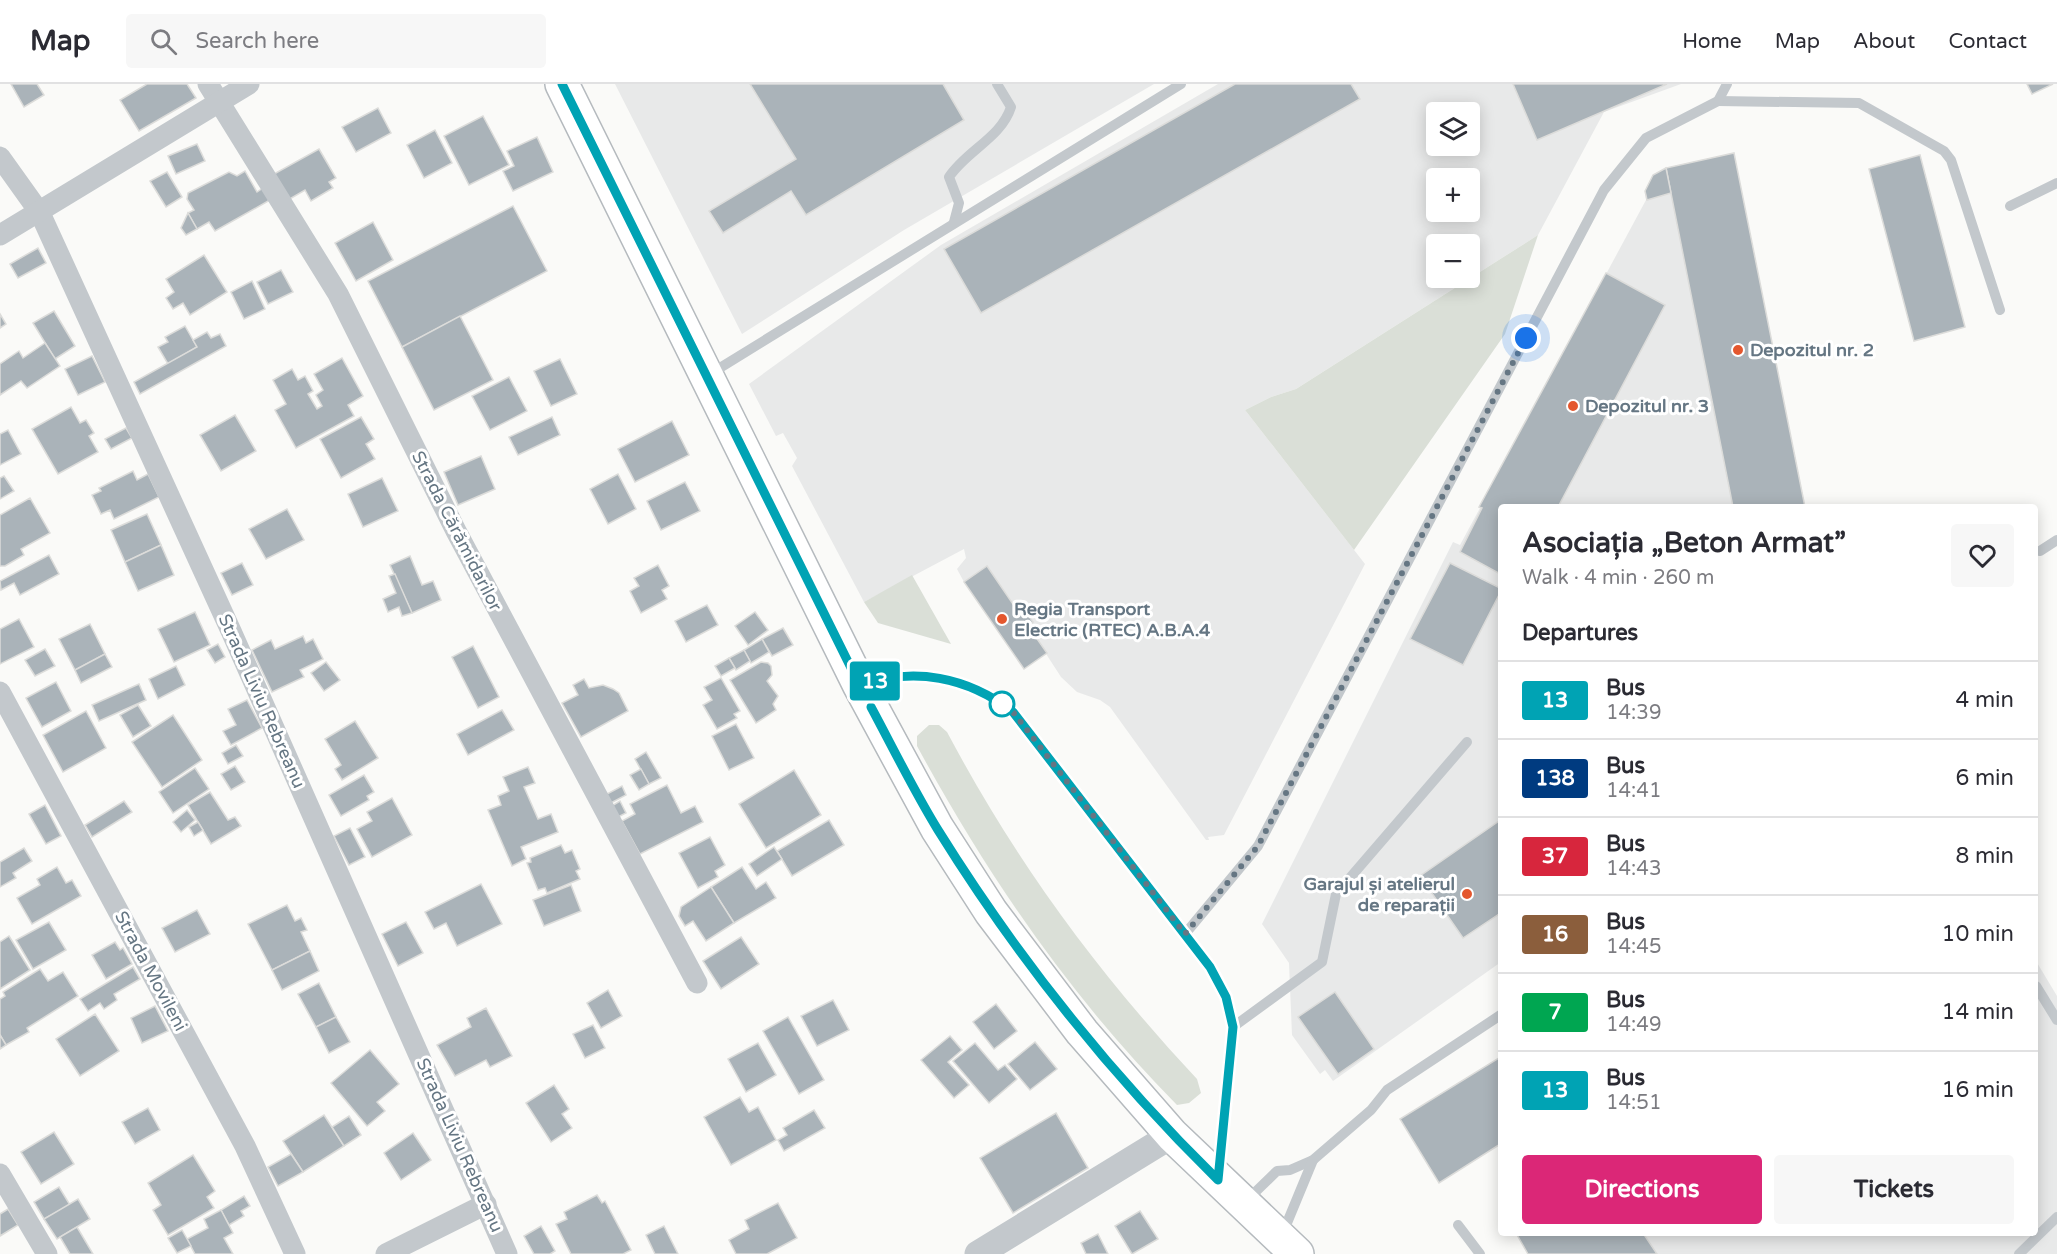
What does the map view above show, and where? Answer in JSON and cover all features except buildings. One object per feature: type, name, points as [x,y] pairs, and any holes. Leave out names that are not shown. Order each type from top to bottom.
[{"type":"main road","points":[[562,84],[860,686],[937,828],[991,912],[1082,1032],[1172,1135],[1242,1204],[1289,1246]]},
{"type":"street","points":[[0,236],[40,213],[213,92],[249,84]]},
{"type":"street","name":"Strada Cărămidarilor","points":[[213,92],[338,294],[456,531],[697,983]]},
{"type":"street","name":"Strada Liviu Rebreanu","points":[[0,157],[40,213],[231,631],[507,1254]]},
{"type":"street","name":"Strada Movileni","points":[[0,692],[245,1146],[294,1254]]},
{"type":"street","points":[[978,1254],[1172,1135]]},
{"type":"street","points":[[0,1174],[47,1254]]},
{"type":"street","points":[[387,1254],[486,1204]]},
{"type":"lane","points":[[954,222],[959,203],[949,177],[957,165],[1006,123],[1011,107],[997,84]]},
{"type":"lane","points":[[707,376],[1181,84]]},
{"type":"lane","points":[[1718,100],[1727,84]]},
{"type":"lane","points":[[1185,934],[1258,846],[1604,190],[1646,138],[1718,100],[1859,103],[1944,151],[1951,160],[2000,309]]},
{"type":"lane","points":[[2010,206],[2057,183]]},
{"type":"lane","points":[[2040,551],[2057,540]]},
{"type":"lane","points":[[860,686],[884,677],[909,674],[963,685],[995,699],[1013,712],[1210,967],[1221,987],[1233,1027],[1218,1180]]},
{"type":"lane","points":[[1233,1027],[1322,962],[1336,894],[1467,742]]},
{"type":"lane","points":[[2038,989],[2057,1020]]},
{"type":"lane","points":[[1242,1204],[1277,1171],[1290,1170],[1313,1160],[1371,1110],[1387,1090],[1498,1017]]},
{"type":"lane","points":[[1289,1246],[1313,1160]]},
{"type":"lane","points":[[2038,1236],[2057,1217]]},
{"type":"lane","points":[[1458,1225],[1480,1254]]},
{"type":"lane","points":[[2019,1254],[2037,1236]]},
{"type":"shaded area","points":[[615,84],[1154,84],[904,230],[742,334]]},
{"type":"shaded area","points":[[1218,84],[1681,84],[1604,112],[1538,235],[1480,272],[1480,234],[1426,234],[1426,288],[1455,288],[1296,389],[1271,397],[1245,410],[1365,564],[1224,835],[1208,837],[1209,840],[1206,840],[1110,707],[1100,700],[1077,692],[1061,677],[1028,626],[1033,621],[1024,610],[1019,613],[986,567],[964,582],[957,569],[966,558],[964,549],[864,602],[792,466],[797,458],[783,433],[776,436],[749,384],[941,245]]},
{"type":"shaded area","points":[[1734,153],[1804,504],[1498,504],[1498,964],[1333,1081],[1325,1070],[1320,1074],[1292,1035],[1289,963],[1262,924],[1453,542],[1460,545],[1646,200],[1645,191],[1653,175],[1666,168]]},
{"type":"shaded area","points":[[1538,235],[1505,334],[1354,550],[1245,410],[1271,397],[1296,389],[1455,288],[1480,288],[1480,272]]},
{"type":"shaded area","points":[[912,575],[951,644],[878,623],[864,602]]},
{"type":"shaded area","points":[[929,725],[939,725],[947,732],[1001,826],[1060,914],[1125,998],[1197,1079],[1201,1093],[1189,1103],[1177,1105],[1139,1065],[1102,1023],[1034,935],[973,842],[917,746],[917,736]]},
{"type":"shaded area","points":[[2038,964],[2057,996],[2057,1254],[1657,1254],[1645,1236],[2038,1236]]},
{"type":"bus line","name":"13","points":[[562,84],[860,686],[884,677],[909,674],[934,677],[963,685],[995,699],[1013,712],[1210,967],[1226,997],[1233,1027],[1226,1122],[1218,1180],[1172,1135],[1082,1032],[991,912],[937,828],[871,707]]},
{"type":"place","name":"Depozitul nr. 2","points":[[1738,350]]},
{"type":"place","name":"Depozitul nr. 3","points":[[1573,406]]},
{"type":"place","name":"Regia Transport Electric (RTEC) A.B.A.4","points":[[1002,619]]},
{"type":"place","name":"Garajul și atelierul de reparații","points":[[1467,894]]},
{"type":"route","points":[[1002,704],[995,699],[1013,712],[1185,934],[1258,846],[1526,338]]}]
